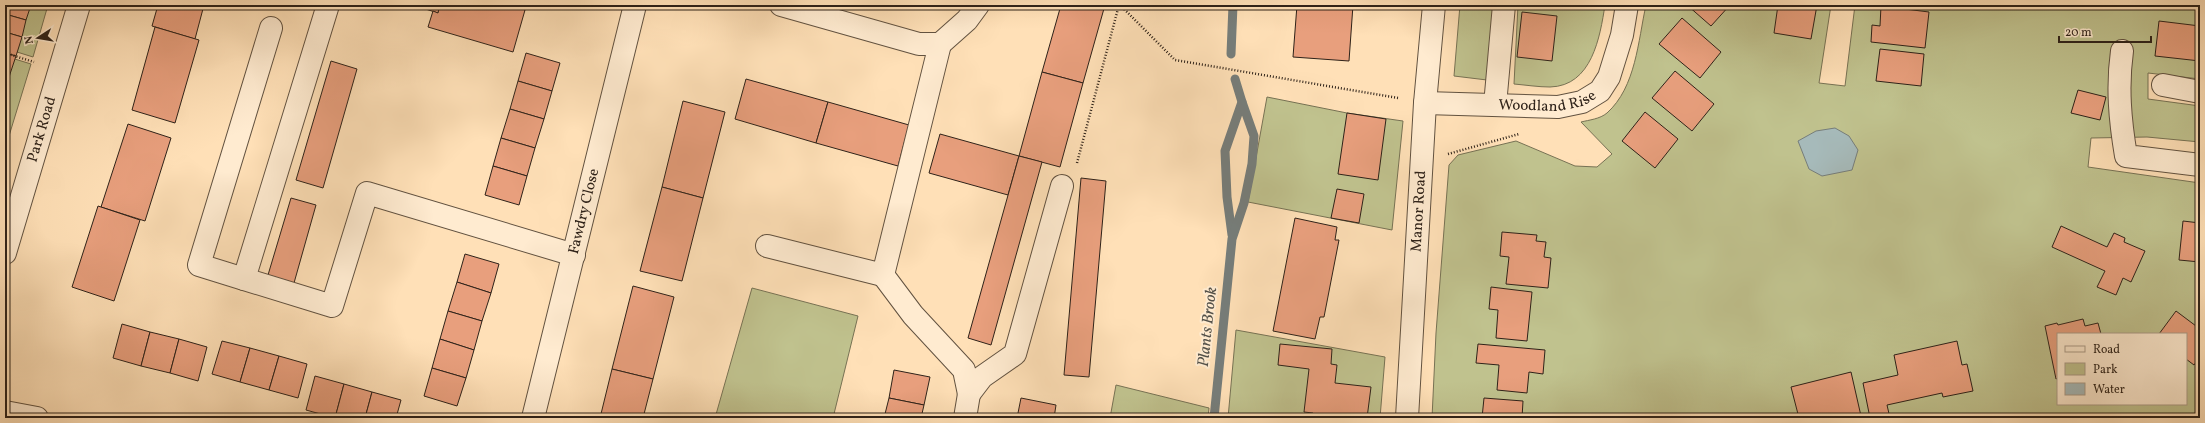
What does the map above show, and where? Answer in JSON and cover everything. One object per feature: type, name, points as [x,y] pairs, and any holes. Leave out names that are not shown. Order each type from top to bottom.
[{"type":"street","name":"Park Road","points":[[5,253],[79,5]]},
{"type":"street","points":[[244,279],[328,5]]},
{"type":"street","name":"Fawdry Close","points":[[533,418],[635,5]]},
{"type":"street","points":[[781,5],[919,44],[940,44]]},
{"type":"street","points":[[883,275],[940,44],[967,20],[978,5]]},
{"type":"street","name":"Manor Road","points":[[1407,418],[1425,103],[1434,5]]},
{"type":"street","points":[[1495,105],[1504,5]]},
{"type":"street","name":"Woodland Rise","points":[[1425,103],[1558,107],[1582,102],[1600,91],[1609,77],[1622,35],[1627,5]]},
{"type":"street","points":[[272,28],[199,265],[332,306],[368,193],[574,255]]},
{"type":"street","points":[[2122,51],[2118,75],[2120,118],[2126,156],[2200,165]]},
{"type":"street","points":[[2163,85],[2200,92]]},
{"type":"street","points":[[969,394],[982,377],[1015,354],[1062,186]]},
{"type":"street","points":[[767,246],[883,275],[913,315],[964,370],[969,394],[965,418]]},
{"type":"street","points":[[5,412],[36,418]]},
{"type":"path","points":[[1062,186],[1073,176],[1120,5],[1175,60],[1425,103]]},
{"type":"green space","points":[[5,5],[48,5],[33,57],[17,52]]},
{"type":"green space","points":[[1460,5],[1493,5],[1487,80],[1454,76]]},
{"type":"green space","points":[[1518,5],[1605,5],[1600,31],[1591,58],[1585,69],[1576,78],[1564,85],[1550,87],[1514,84]]},
{"type":"green space","points":[[1646,5],[1831,5],[1819,83],[1845,86],[1855,5],[2200,5],[2200,79],[2148,73],[2148,99],[2200,106],[2200,142],[2147,137],[2091,138],[2088,167],[2200,183],[2200,418],[1432,418],[1436,333],[1449,165],[1458,155],[1516,141],[1575,166],[1597,167],[1612,154],[1581,122],[1604,115],[1617,102],[1630,77],[1638,48]]},
{"type":"green space","points":[[5,56],[31,64],[5,149]]},
{"type":"green space","points":[[1267,97],[1347,113],[1403,121],[1392,230],[1248,202]]},
{"type":"green space","points":[[752,288],[858,316],[833,418],[715,418]]},
{"type":"green space","points":[[1236,330],[1385,357],[1380,418],[1228,418]]},
{"type":"green space","points":[[1116,385],[1209,408],[1208,418],[1110,418]]},
{"type":"water","points":[[1835,128],[1849,136],[1858,150],[1852,170],[1822,176],[1809,169],[1798,141],[1816,131]]},
{"type":"building","points":[[5,5],[31,5],[26,20],[5,14]]},
{"type":"building","points":[[158,5],[204,5],[195,39],[152,26]]},
{"type":"building","points":[[413,5],[440,5],[438,13]]},
{"type":"building","points":[[440,5],[510,5],[525,10],[513,52],[428,27],[433,11],[438,13]]},
{"type":"building","points":[[1061,5],[1105,5],[1083,83],[1042,72]]},
{"type":"building","points":[[1297,5],[1353,5],[1349,61],[1293,57]]},
{"type":"building","points":[[1687,5],[1730,5],[1711,26]]},
{"type":"building","points":[[1778,5],[1817,5],[1811,39],[1774,33]]},
{"type":"building","points":[[1881,6],[1929,12],[1925,48],[1871,42],[1872,25],[1880,26]]},
{"type":"building","points":[[1522,12],[1557,16],[1552,61],[1517,57]]},
{"type":"building","points":[[5,14],[26,20],[22,37],[5,32]]},
{"type":"building","points":[[1682,18],[1721,52],[1700,78],[1659,44]]},
{"type":"building","points":[[2159,21],[2200,26],[2200,61],[2155,56]]},
{"type":"building","points":[[155,27],[199,40],[175,123],[132,110]]},
{"type":"building","points":[[5,32],[22,37],[16,56],[5,53]]},
{"type":"building","points":[[1880,49],[1924,54],[1921,86],[1876,81]]},
{"type":"building","points":[[5,53],[16,56],[10,74],[5,73]]},
{"type":"building","points":[[526,53],[560,63],[552,91],[518,81]]},
{"type":"building","points":[[331,61],[357,69],[323,188],[296,180]]},
{"type":"building","points":[[1675,71],[1714,104],[1692,131],[1652,98]]},
{"type":"building","points":[[1042,72],[1083,83],[1060,167],[1019,156]]},
{"type":"building","points":[[5,73],[10,74],[5,92]]},
{"type":"building","points":[[746,79],[828,102],[816,143],[735,119]]},
{"type":"building","points":[[518,81],[552,91],[544,119],[510,109]]},
{"type":"building","points":[[2078,90],[2106,97],[2100,120],[2071,113]]},
{"type":"building","points":[[683,101],[725,112],[703,198],[662,187]]},
{"type":"building","points":[[828,102],[909,125],[898,166],[816,143]]},
{"type":"building","points":[[510,109],[544,119],[535,148],[501,138]]},
{"type":"building","points":[[1645,112],[1678,139],[1655,168],[1622,141]]},
{"type":"building","points":[[1347,113],[1386,119],[1378,180],[1338,174]]},
{"type":"building","points":[[128,124],[171,138],[145,221],[101,207]]},
{"type":"building","points":[[940,134],[1019,156],[1008,195],[929,173]]},
{"type":"building","points":[[501,138],[535,148],[527,176],[493,166]]},
{"type":"building","points":[[1019,156],[1042,162],[991,345],[968,338]]},
{"type":"building","points":[[493,166],[527,176],[519,205],[485,195]]},
{"type":"building","points":[[1081,178],[1106,181],[1089,377],[1064,375]]},
{"type":"building","points":[[662,187],[703,198],[682,281],[640,271]]},
{"type":"building","points":[[1337,189],[1364,194],[1359,223],[1331,218]]},
{"type":"building","points":[[291,198],[316,205],[294,283],[268,275]]},
{"type":"building","points":[[98,206],[140,220],[114,301],[72,287]]},
{"type":"building","points":[[1295,218],[1337,227],[1335,240],[1339,240],[1324,317],[1320,317],[1315,339],[1273,331]]},
{"type":"building","points":[[2183,221],[2200,223],[2200,262],[2179,260]]},
{"type":"building","points":[[2061,226],[2107,247],[2114,233],[2125,238],[2124,242],[2145,251],[2131,282],[2123,278],[2116,295],[2097,287],[2105,271],[2052,247]]},
{"type":"building","points":[[1502,232],[1537,235],[1536,241],[1546,242],[1544,257],[1551,258],[1548,288],[1506,284],[1509,257],[1500,256]]},
{"type":"building","points":[[465,254],[499,264],[491,293],[457,282]]},
{"type":"building","points":[[457,282],[491,293],[482,321],[448,311]]},
{"type":"building","points":[[633,286],[674,297],[653,379],[612,369]]},
{"type":"building","points":[[1491,287],[1532,292],[1527,341],[1496,338],[1498,310],[1489,309]]},
{"type":"building","points":[[448,311],[482,321],[474,350],[440,339]]},
{"type":"building","points":[[2176,311],[2200,329],[2200,357],[2194,365],[2187,360],[2187,333],[2160,333]]},
{"type":"building","points":[[2083,319],[2085,326],[2098,323],[2101,333],[2057,333],[2056,379],[2045,326],[2057,323],[2058,325]]},
{"type":"building","points":[[122,324],[150,332],[141,366],[113,358]]},
{"type":"building","points":[[150,332],[179,339],[170,373],[141,366]]},
{"type":"building","points":[[179,339],[207,347],[198,381],[170,373]]},
{"type":"building","points":[[440,339],[474,350],[466,378],[432,368]]},
{"type":"building","points":[[222,341],[250,348],[240,382],[212,374]]},
{"type":"building","points":[[1957,341],[1962,365],[1967,364],[1973,391],[1943,397],[1942,393],[1887,405],[1890,418],[1870,418],[1863,383],[1898,375],[1894,355]]},
{"type":"building","points":[[1280,344],[1332,349],[1331,364],[1337,365],[1335,383],[1371,387],[1367,418],[1312,418],[1313,413],[1304,412],[1309,369],[1278,365]]},
{"type":"building","points":[[1478,344],[1545,350],[1543,374],[1529,372],[1527,393],[1497,390],[1499,365],[1476,363]]},
{"type":"building","points":[[250,348],[279,356],[269,390],[240,382]]},
{"type":"building","points":[[279,356],[307,364],[298,398],[269,390]]},
{"type":"building","points":[[432,368],[466,378],[457,406],[424,396]]},
{"type":"building","points":[[612,369],[653,379],[643,418],[600,418]]},
{"type":"building","points":[[894,370],[930,377],[924,405],[889,398]]},
{"type":"building","points":[[1851,372],[1861,416],[1850,418],[1799,418],[1791,387]]},
{"type":"building","points":[[315,376],[344,384],[335,418],[306,410]]},
{"type":"building","points":[[344,384],[372,392],[365,418],[335,418]]},
{"type":"building","points":[[372,392],[401,400],[396,418],[365,418]]},
{"type":"building","points":[[889,398],[924,405],[921,418],[884,418]]},
{"type":"building","points":[[1021,398],[1056,405],[1054,418],[1017,418]]},
{"type":"building","points":[[1484,398],[1523,401],[1522,418],[1482,418]]},
{"type":"waterway","name":"Plants Brook","points":[[1231,54],[1233,5]]},
{"type":"waterway","name":"Plants Brook","points":[[1232,235],[1227,197],[1225,151],[1242,102],[1235,79]]},
{"type":"waterway","name":"Plants Brook","points":[[1214,418],[1232,239],[1244,203],[1252,164],[1254,136],[1242,102]]}]
